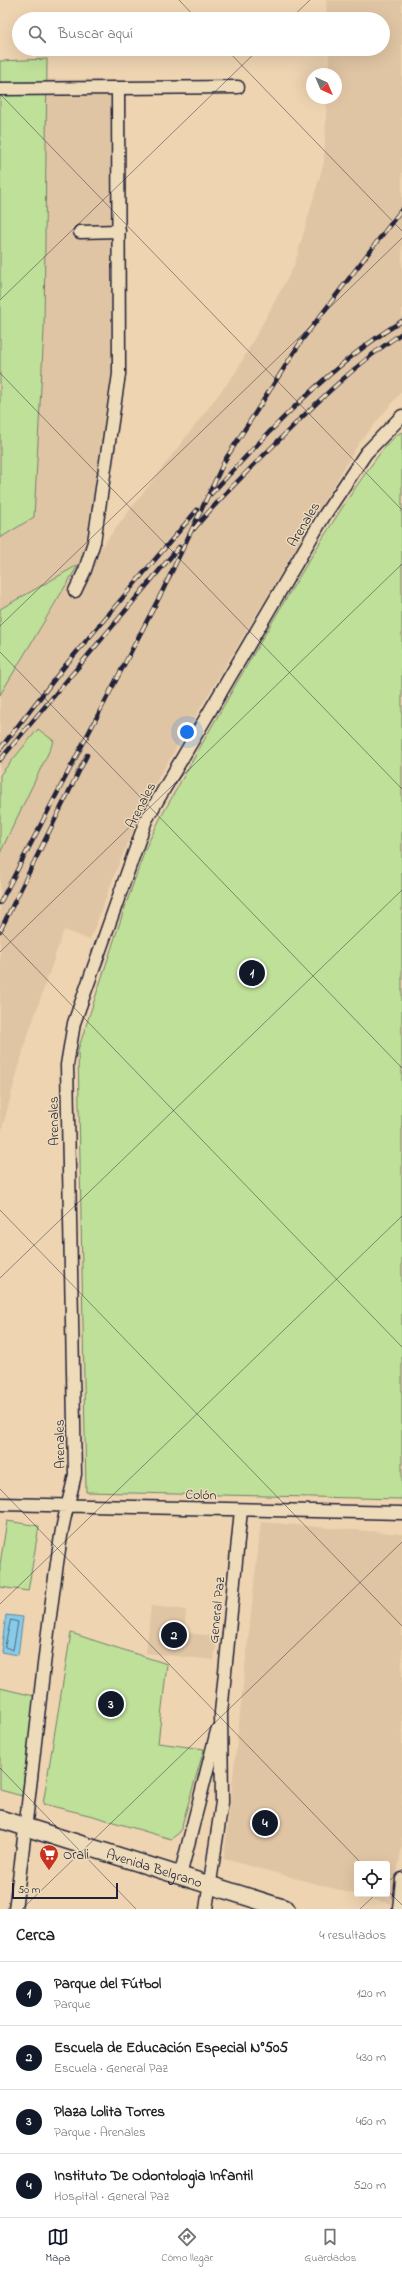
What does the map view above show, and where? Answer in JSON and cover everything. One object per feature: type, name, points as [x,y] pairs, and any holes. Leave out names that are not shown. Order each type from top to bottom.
[{"type":"main road","name":"Avenida Belgrano","points":[[0,1819],[286,1909]]},
{"type":"street","points":[[0,90],[238,87]]},
{"type":"street","points":[[75,591],[85,570],[94,542],[119,374],[118,88]]},
{"type":"street","points":[[80,232],[119,231]]},
{"type":"street","name":"Arenales","points":[[15,1909],[61,1534],[75,1474],[66,1065],[74,1023],[121,888],[153,808],[324,516],[366,453],[402,416]]},
{"type":"street","name":"Colón","points":[[0,1504],[402,1513]]},
{"type":"street","name":"General Paz","points":[[206,1909],[222,1802],[221,1713],[241,1510]]},
{"type":"street","name":"General Paz","points":[[180,1876],[221,1713]]},
{"type":"street","points":[[399,1909],[402,1879]]},
{"type":"shaded area","points":[[326,0],[402,0],[402,391],[359,443],[150,792],[116,871],[90,940],[64,930],[25,1044],[0,1136],[0,853],[54,741],[38,729],[0,775],[0,695],[78,566],[0,609],[0,538],[34,516],[44,330],[47,79],[126,80],[127,368],[115,459],[99,550],[236,372],[294,266],[324,162],[327,104],[342,104],[342,68],[329,68],[329,56],[390,56],[390,12],[327,12]]},
{"type":"shaded area","points":[[261,1522],[402,1534],[402,1846],[391,1904],[365,1897],[390,1897],[390,1861],[354,1861],[354,1894],[224,1859]]},
{"type":"shaded area","points":[[151,1606],[186,1610],[184,1633],[217,1636],[214,1660],[146,1653]]},
{"type":"green space","points":[[47,59],[44,330],[34,517],[0,538],[0,61]]},
{"type":"green space","points":[[402,432],[402,1499],[86,1492],[78,1050],[146,847],[161,817],[241,675],[319,544],[354,489],[383,449]]},
{"type":"green space","points":[[78,565],[0,695],[0,609]]},
{"type":"green space","points":[[38,729],[54,741],[0,853],[0,775]]},
{"type":"green space","points":[[7,1521],[39,1526],[28,1591],[0,1587],[0,1564]]},
{"type":"green space","points":[[71,1633],[167,1664],[158,1743],[204,1749],[180,1832],[171,1839],[93,1816],[43,1804]]},
{"type":"green space","points":[[0,1688],[34,1696],[22,1796],[0,1790]]},
{"type":"water","points":[[6,1615],[23,1617],[18,1655],[1,1652]]},
{"type":"railway","points":[[0,903],[163,590],[225,460],[302,340],[402,209]]},
{"type":"railway","points":[[211,494],[278,423],[325,378],[376,338],[402,321]]},
{"type":"railway","points":[[194,529],[235,484],[293,426],[353,370],[402,333]]},
{"type":"railway","points":[[0,749],[64,667],[197,510]]},
{"type":"railway","points":[[0,760],[179,547]]},
{"type":"railway","points":[[0,931],[87,755]]},
{"type":"place","name":"Parque del Fútbol","points":[[252,973]]},
{"type":"place","name":"Escuela de Educación Especial N°505","points":[[174,1635]]},
{"type":"place","name":"Plaza Lolita Torres","points":[[111,1704]]},
{"type":"place","name":"Instituto De Odontologia Infantil","points":[[265,1823]]},
{"type":"place","name":"Orali","points":[[49,1871]]}]
